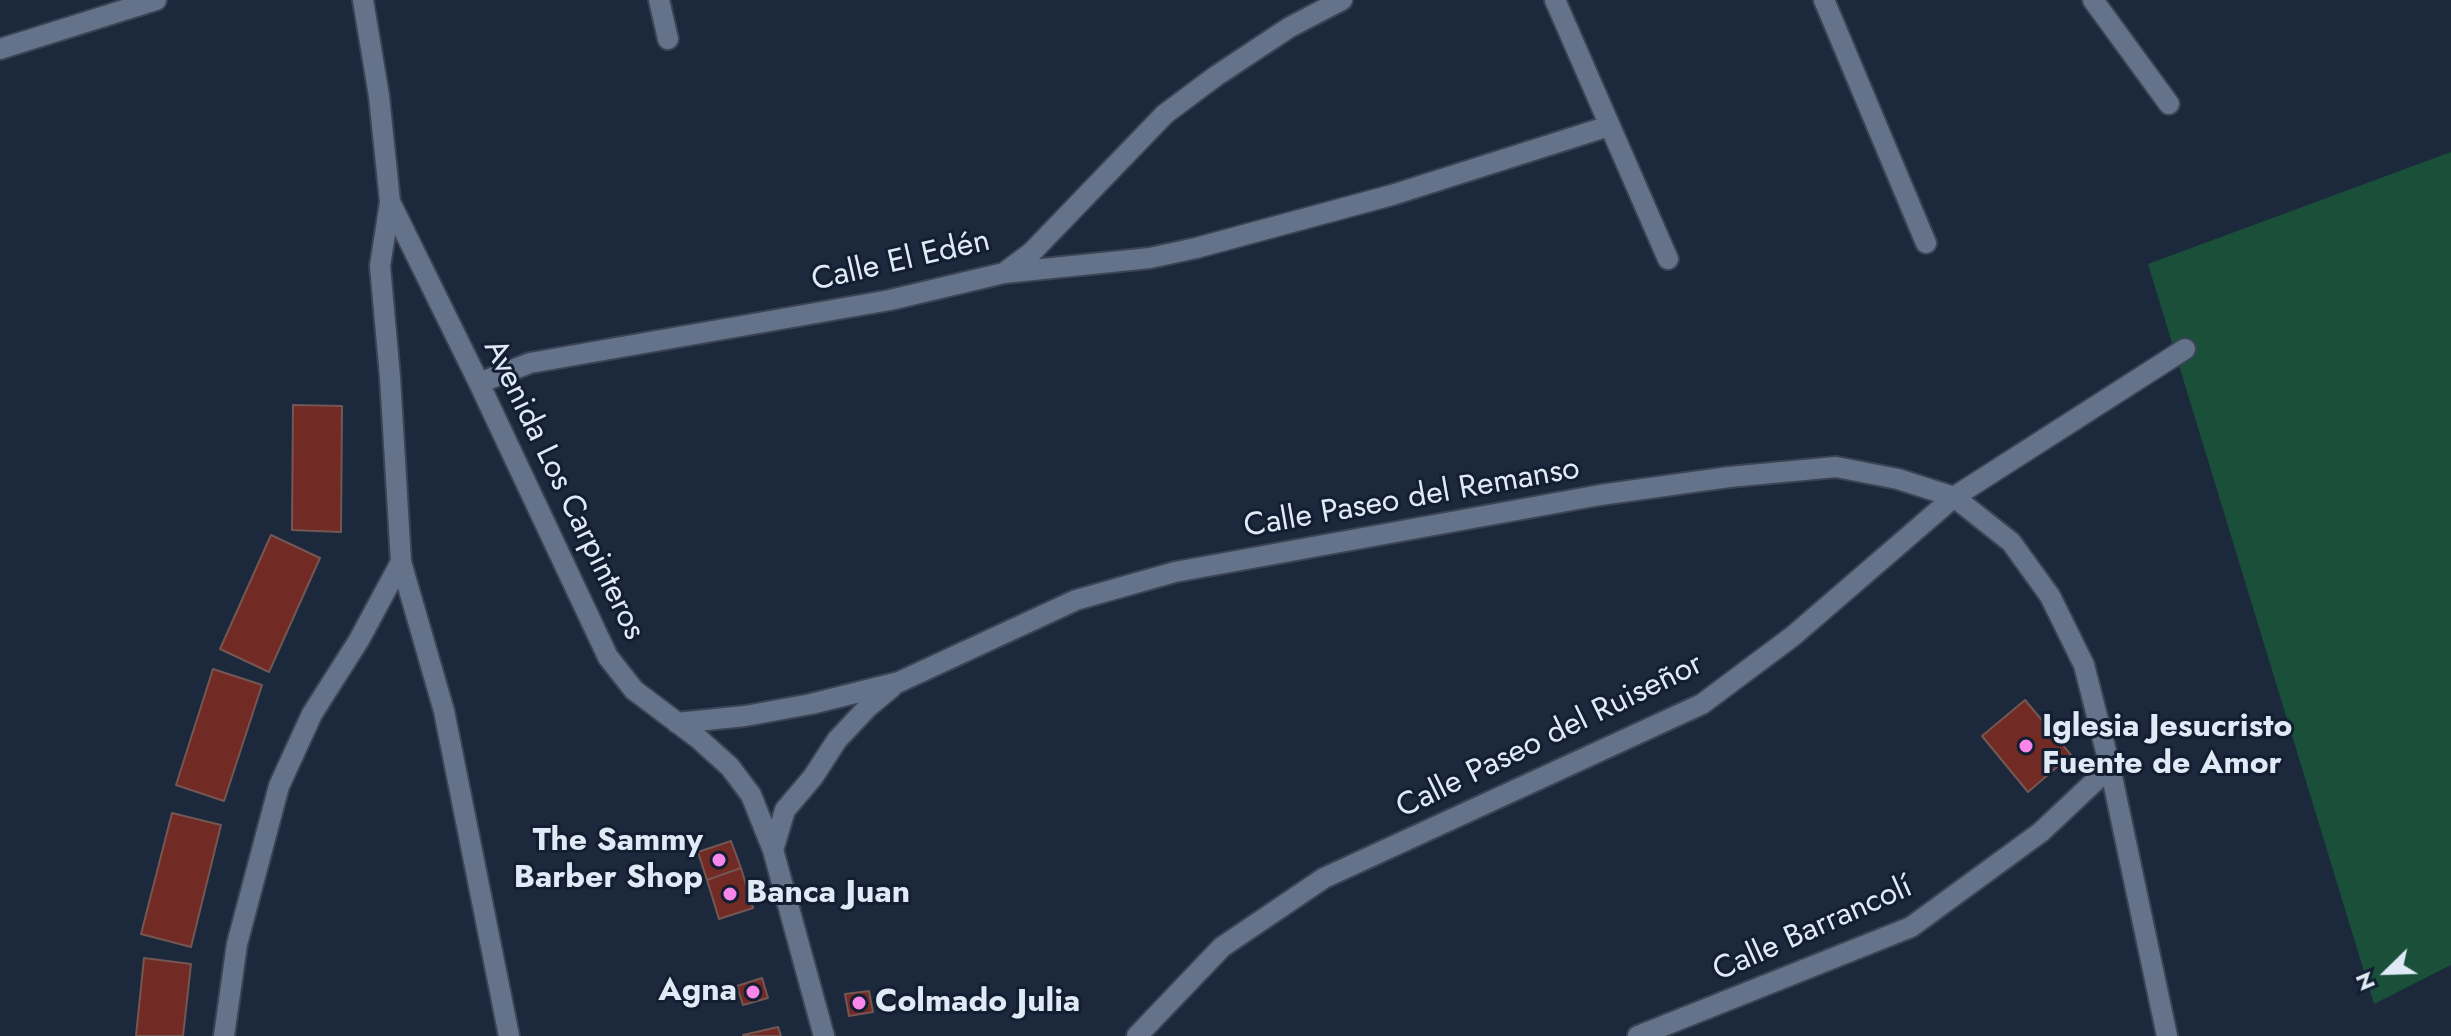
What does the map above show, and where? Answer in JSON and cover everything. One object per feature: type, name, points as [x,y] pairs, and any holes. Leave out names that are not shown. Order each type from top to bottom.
[{"type":"street","points":[[0,49],[156,0]]},
{"type":"street","points":[[363,0],[379,96],[390,202],[380,266],[401,562],[444,711],[509,1036]]},
{"type":"street","points":[[659,0],[668,39]]},
{"type":"street","name":"Calle El Edén","points":[[479,383],[530,363],[890,300],[1004,273],[1032,252],[1165,114],[1290,27],[1342,0]]},
{"type":"street","points":[[1555,0],[1668,259]]},
{"type":"street","points":[[1824,0],[1926,243]]},
{"type":"street","points":[[2093,0],[2169,104]]},
{"type":"street","points":[[1004,273],[1150,258],[1196,248],[1392,195],[1609,126]]},
{"type":"street","name":"Avenida Los Carpinteros","points":[[390,202],[608,657],[634,690],[730,767],[751,795],[773,850],[824,1036]]},
{"type":"street","name":"Calle Paseo del Ruiseñor","points":[[1137,1036],[1222,947],[1324,878],[1702,704],[1793,636],[1954,497],[2185,349]]},
{"type":"street","name":"Calle Paseo del Remanso","points":[[899,682],[1076,600],[1175,572],[1585,498],[1729,477],[1836,467],[1898,479],[1954,497]]},
{"type":"street","points":[[1954,497],[2011,542],[2050,596],[2084,665],[2110,767],[2167,1036]]},
{"type":"street","points":[[224,1036],[237,944],[279,786],[312,714],[359,640],[401,562]]},
{"type":"street","points":[[677,723],[745,716],[811,704],[899,682]]},
{"type":"street","points":[[773,850],[785,810],[813,777],[837,740],[868,707],[899,682]]},
{"type":"street","name":"Calle Barrancolí","points":[[1638,1036],[1911,927],[2041,832],[2110,767]]},
{"type":"green space","points":[[2451,152],[2451,965],[2374,1004],[2148,264]]},
{"type":"building","points":[[293,405],[342,406],[341,532],[292,530]]},
{"type":"building","points":[[271,535],[320,558],[269,672],[220,649]]},
{"type":"building","points":[[213,669],[262,685],[224,801],[176,785]]},
{"type":"building","name":"Iglesia Jesucristo Fuente de Amor","points":[[2025,700],[2071,755],[2028,792],[1982,736]]},
{"type":"building","points":[[172,813],[221,825],[191,947],[141,934]]},
{"type":"building","name":"The Sammy Barber Shop","points":[[731,841],[741,868],[707,880],[698,852]]},
{"type":"building","name":"Banca Juan","points":[[741,868],[753,908],[719,919],[707,880]]},
{"type":"building","points":[[144,958],[191,964],[183,1036],[136,1036]]},
{"type":"building","name":"Agna","points":[[762,978],[768,998],[743,1005],[737,986]]},
{"type":"building","name":"Colmado Julia","points":[[869,991],[873,1012],[849,1016],[845,994]]},
{"type":"building","points":[[778,1027],[781,1036],[743,1035]]},
{"type":"place","name":"Iglesia Jesucristo Fuente de Amor","points":[[2026,746]]},
{"type":"place","name":"The Sammy Barber Shop","points":[[719,860]]},
{"type":"place","name":"Banca Juan","points":[[730,894]]},
{"type":"place","name":"Agna","points":[[753,992]]},
{"type":"place","name":"Colmado Julia","points":[[859,1003]]}]
